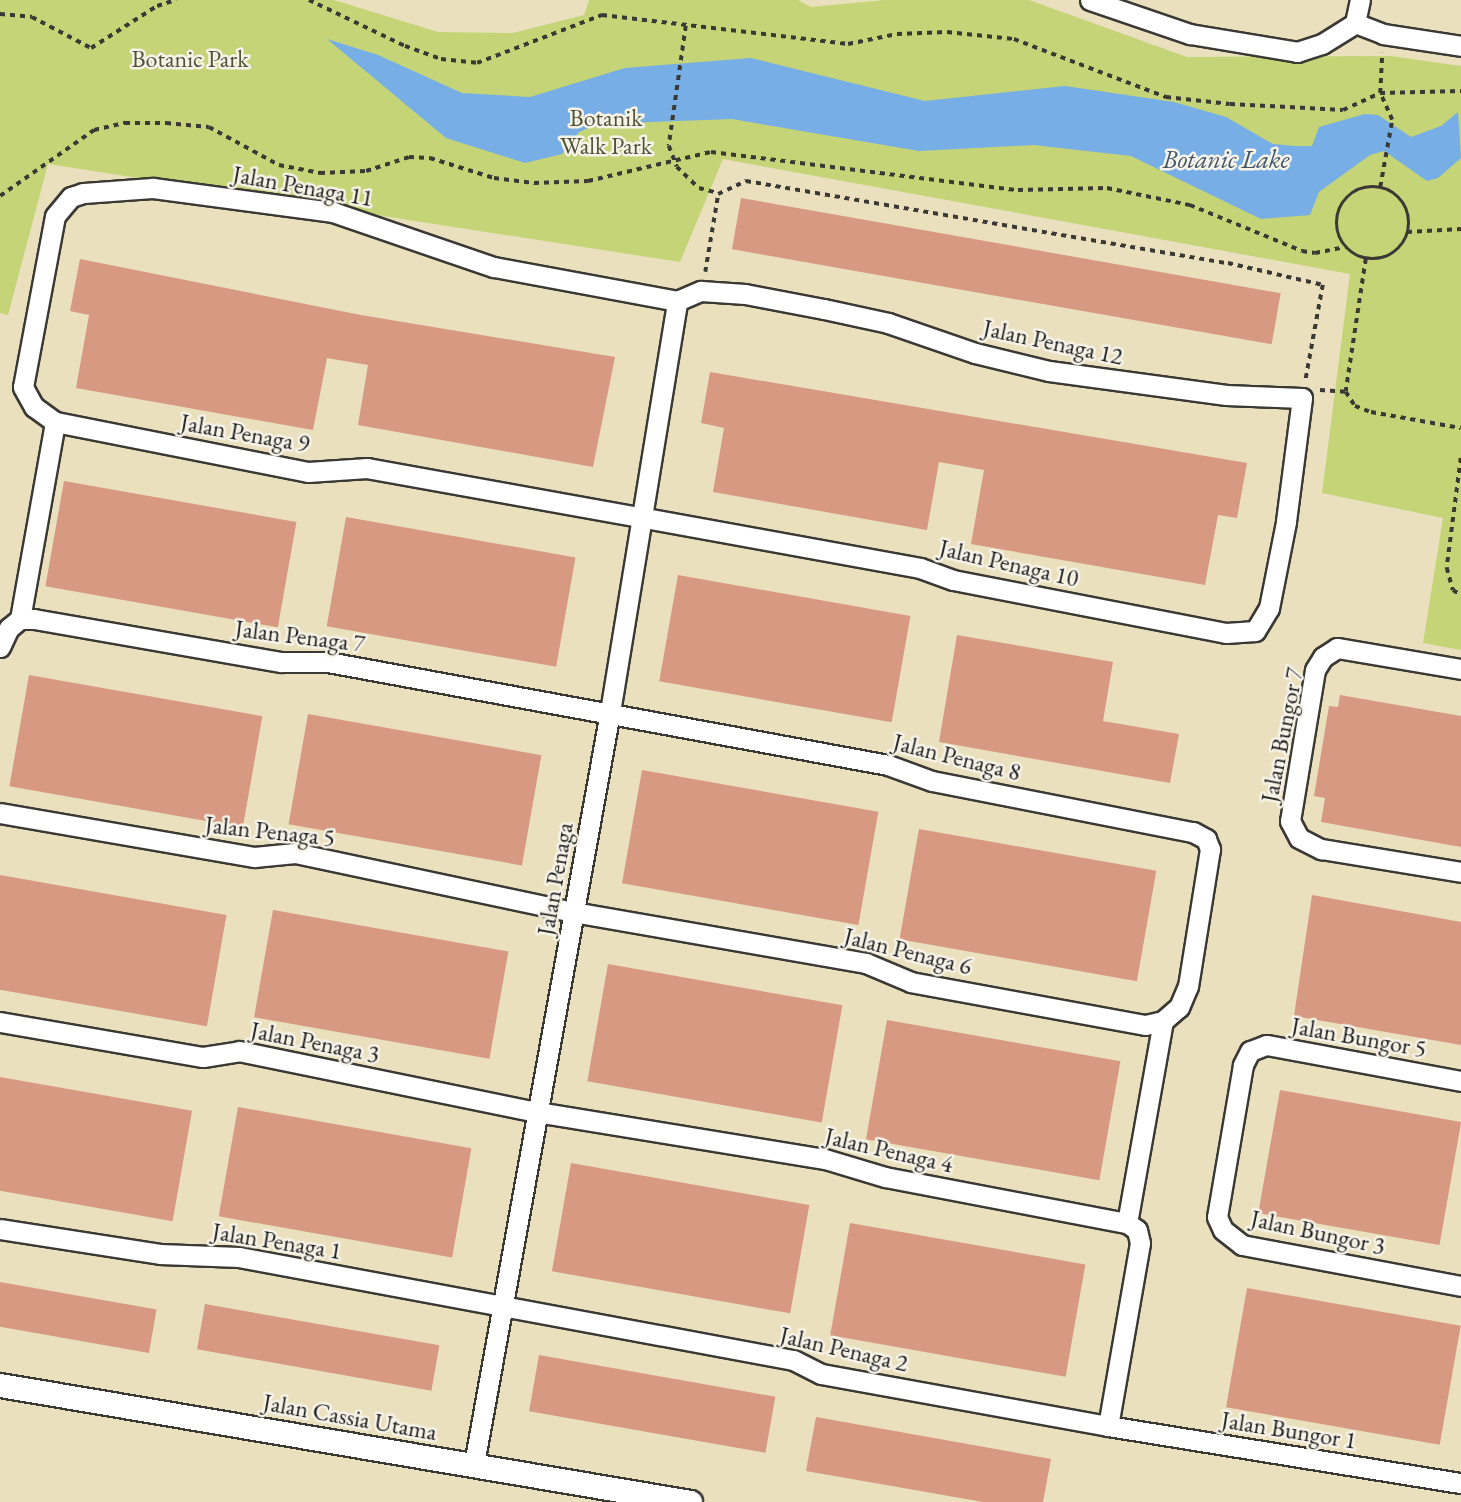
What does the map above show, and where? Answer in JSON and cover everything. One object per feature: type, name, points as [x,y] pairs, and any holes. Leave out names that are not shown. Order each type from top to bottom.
[{"type":"street","points":[[1090,0],[1190,34],[1297,52],[1322,44],[1355,23],[1360,0]]},
{"type":"street","points":[[1355,23],[1384,34],[1461,46]]},
{"type":"street","name":"Jalan Penaga 11","points":[[55,422],[34,407],[23,387],[55,216],[62,205],[83,193],[153,188],[333,212],[494,267],[677,301]]},
{"type":"street","name":"Jalan Penaga 12","points":[[677,301],[701,291],[745,294],[888,323],[975,353],[1049,371],[1226,396],[1303,393]]},
{"type":"street","name":"Jalan Penaga","points":[[474,1464],[610,712],[639,517],[677,301]]},
{"type":"street","name":"Jalan Penaga 10","points":[[639,517],[920,568],[953,580],[1242,635],[1255,631],[1269,608],[1286,522],[1303,393]]},
{"type":"street","points":[[0,647],[9,628],[20,619],[55,422]]},
{"type":"street","name":"Jalan Penaga 9","points":[[55,422],[308,472],[367,468],[639,517]]},
{"type":"street","name":"Jalan Penaga 7","points":[[20,619],[281,662],[328,662],[610,712]]},
{"type":"street","name":"Jalan Bungor 7","points":[[1461,669],[1337,648],[1315,670],[1290,821],[1299,838],[1321,849],[1461,872]]},
{"type":"street","name":"Jalan Penaga 8","points":[[610,712],[888,765],[932,781],[1193,832],[1206,839],[1210,849],[1188,986],[1179,1007],[1163,1021]]},
{"type":"street","name":"Jalan Penaga 5","points":[[0,813],[254,858],[295,853],[573,912]]},
{"type":"street","name":"Jalan Penaga 6","points":[[573,912],[866,963],[911,982],[1145,1025],[1163,1021]]},
{"type":"street","points":[[1108,1426],[1140,1244],[1137,1230],[1126,1223],[1163,1021]]},
{"type":"street","name":"Jalan Penaga 3","points":[[0,1022],[203,1057],[239,1051],[537,1112]]},
{"type":"street","name":"Jalan Bungor 5","points":[[1231,1134],[1243,1065],[1250,1051],[1266,1045],[1461,1081]]},
{"type":"street","name":"Jalan Penaga 4","points":[[537,1112],[825,1159],[885,1177],[1126,1223]]},
{"type":"street","name":"Jalan Bungor 3","points":[[1231,1134],[1217,1217],[1223,1230],[1242,1245],[1461,1286]]},
{"type":"street","name":"Jalan Penaga 1","points":[[0,1229],[160,1254],[239,1257],[504,1306]]},
{"type":"street","name":"Jalan Penaga 2","points":[[504,1306],[793,1360],[821,1374],[1108,1426]]},
{"type":"street","name":"Jalan Cassia Utama","points":[[0,1385],[690,1502]]},
{"type":"street","name":"Jalan Bungor 1","points":[[1108,1426],[1461,1483]]},
{"type":"path","points":[[0,14],[32,17],[91,48],[157,6],[176,0]]},
{"type":"path","points":[[309,0],[405,46],[441,59],[477,63],[601,15],[848,44],[897,34],[947,32],[1014,39],[1166,97],[1230,104],[1343,110],[1380,93],[1461,90]]},
{"type":"path","points":[[686,26],[675,124],[669,146],[675,159],[699,188],[718,194]]},
{"type":"path","points":[[1380,187],[1392,120],[1380,93],[1384,34]]},
{"type":"path","points":[[0,196],[71,142],[94,130],[125,124],[209,127],[279,165],[320,173],[366,171],[409,157],[430,158],[494,178],[534,183],[588,181],[711,152],[1018,190],[1107,188],[1190,205],[1302,251],[1315,253],[1345,247]]},
{"type":"path","points":[[701,291],[718,194],[732,184],[764,181],[1317,280],[1323,285],[1303,393],[1346,392]]},
{"type":"path","points":[[1380,187],[1396,194],[1406,208],[1407,232],[1392,253],[1366,259],[1345,247],[1338,228],[1339,211],[1348,197],[1363,188],[1380,187]]},
{"type":"path","points":[[1407,232],[1461,229]]},
{"type":"path","points":[[1366,259],[1346,392],[1355,406],[1371,412],[1461,428]]},
{"type":"path","points":[[1461,458],[1447,568],[1453,590],[1461,595]]},
{"type":"green space","name":"Botanik Walk Park","points":[[0,0],[334,0],[438,32],[513,33],[584,15],[589,0],[798,0],[811,7],[885,0],[1029,0],[1187,57],[1391,56],[1461,66],[1461,650],[1423,643],[1443,518],[1322,493],[1350,274],[723,159],[680,262],[48,164],[8,315],[0,313]]},
{"type":"water","name":"Botanic Lake","points":[[327,39],[378,55],[462,93],[530,97],[625,68],[751,58],[925,101],[1065,86],[1174,102],[1226,117],[1273,144],[1295,146],[1312,146],[1319,127],[1365,114],[1378,115],[1411,137],[1441,126],[1458,112],[1461,158],[1438,178],[1427,181],[1384,151],[1370,155],[1319,192],[1310,215],[1261,219],[1131,156],[1034,145],[919,151],[732,119],[598,124],[579,132],[562,154],[525,163],[446,138]]},
{"type":"building","points":[[741,198],[1281,293],[1272,344],[732,249]]},
{"type":"building","points":[[80,259],[361,315],[615,357],[593,467],[358,425],[368,365],[327,358],[313,430],[76,388],[89,315],[70,311]]},
{"type":"building","points":[[710,372],[1247,463],[1237,518],[1218,515],[1205,585],[971,544],[984,470],[939,462],[927,530],[713,492],[724,428],[701,423]]},
{"type":"building","points":[[64,481],[296,522],[278,627],[45,586]]},
{"type":"building","points":[[346,517],[575,557],[556,667],[327,626]]},
{"type":"building","points":[[678,575],[910,616],[892,722],[659,681]]},
{"type":"building","points":[[957,635],[1113,662],[1103,721],[1179,734],[1170,783],[939,742]]},
{"type":"building","points":[[29,675],[262,716],[243,827],[9,786]]},
{"type":"building","points":[[1340,695],[1461,716],[1461,847],[1321,822],[1325,798],[1314,796],[1329,706],[1338,707]]},
{"type":"building","points":[[308,714],[541,755],[522,865],[289,824]]},
{"type":"building","points":[[642,770],[878,812],[858,925],[622,883]]},
{"type":"building","points":[[919,829],[1156,871],[1137,981],[900,939]]},
{"type":"building","points":[[0,875],[227,915],[207,1026],[0,990]]},
{"type":"building","points":[[1312,895],[1461,922],[1461,1045],[1294,1016]]},
{"type":"building","points":[[273,910],[508,952],[489,1059],[254,1017]]},
{"type":"building","points":[[608,964],[842,1005],[822,1123],[587,1081]]},
{"type":"building","points":[[887,1020],[1120,1061],[1099,1180],[866,1139]]},
{"type":"building","points":[[0,1077],[192,1111],[173,1221],[0,1191]]},
{"type":"building","points":[[1280,1090],[1461,1122],[1439,1245],[1258,1213]]},
{"type":"building","points":[[238,1107],[471,1148],[452,1257],[219,1216]]},
{"type":"building","points":[[571,1163],[809,1205],[790,1313],[552,1271]]},
{"type":"building","points":[[850,1223],[1085,1265],[1066,1377],[830,1335]]},
{"type":"building","points":[[0,1282],[157,1310],[149,1353],[0,1327]]},
{"type":"building","points":[[1247,1288],[1461,1326],[1440,1445],[1226,1407]]},
{"type":"building","points":[[205,1304],[439,1345],[431,1391],[197,1349]]},
{"type":"building","points":[[539,1355],[775,1397],[765,1453],[529,1411]]},
{"type":"building","points":[[816,1417],[1051,1459],[1043,1502],[983,1502],[806,1471]]},
{"type":"park label","name":"Botanic Park","points":[[190,59]]}]
